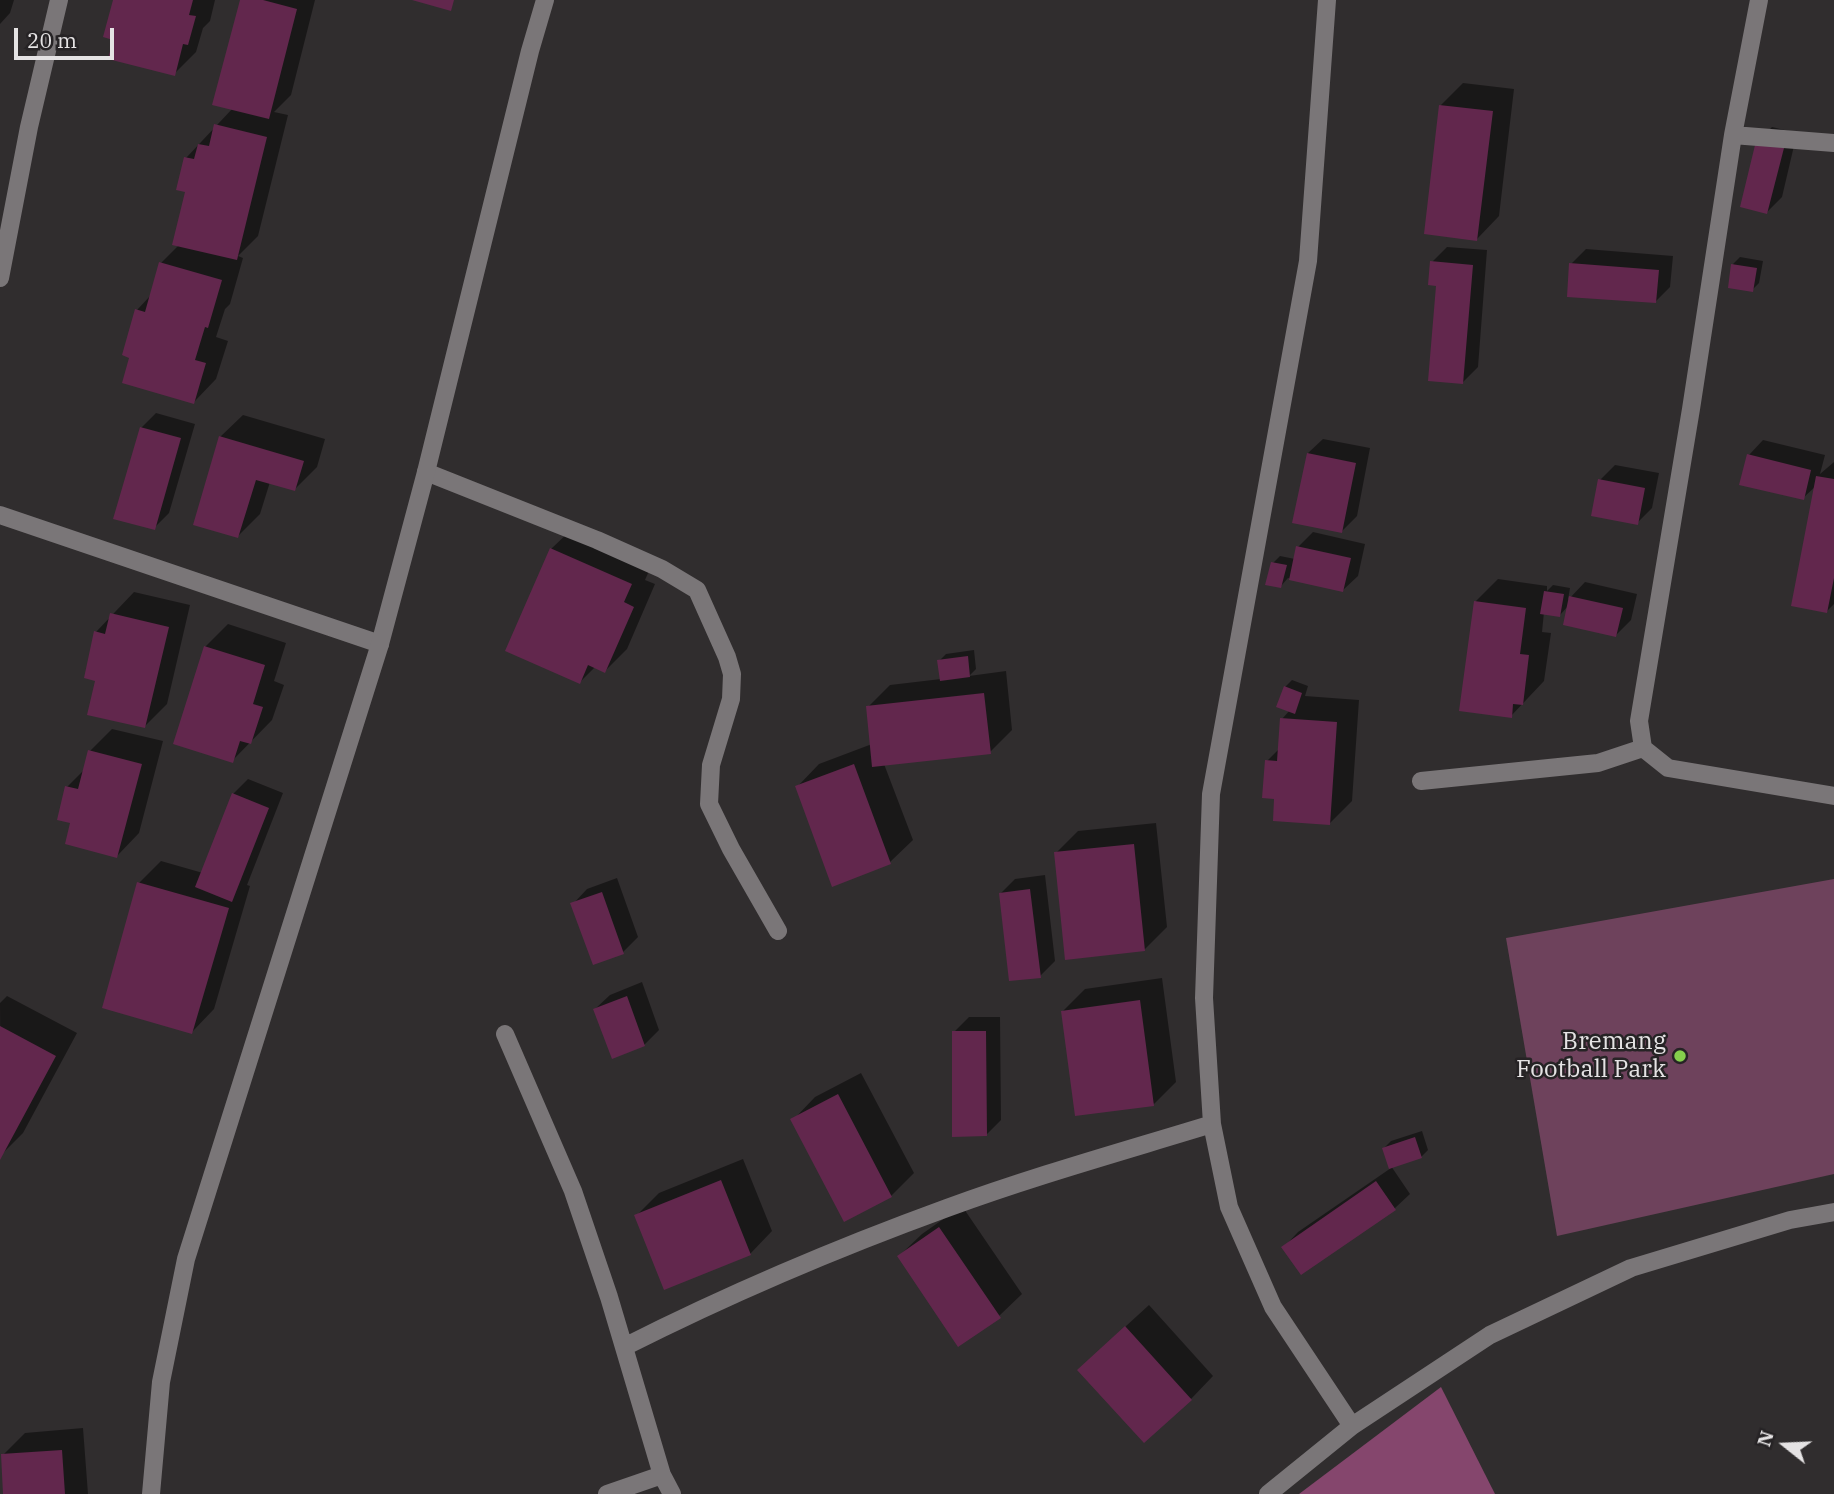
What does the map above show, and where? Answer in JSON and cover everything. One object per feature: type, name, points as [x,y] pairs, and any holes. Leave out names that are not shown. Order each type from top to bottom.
[{"type":"street","points":[[0,278],[29,127],[59,0]]},
{"type":"street","points":[[151,1494],[161,1382],[186,1259],[230,1127],[380,645],[545,0]]},
{"type":"street","points":[[1327,0],[1308,261],[1211,794],[1204,998],[1212,1124],[1228,1207],[1273,1307],[1352,1426]]},
{"type":"street","points":[[1759,0],[1733,135],[1639,720],[1643,748],[1668,768],[1834,796]]},
{"type":"street","points":[[1733,135],[1834,143]]},
{"type":"street","points":[[426,472],[662,569],[696,590],[727,657],[732,674],[731,699],[711,765],[709,804],[731,849],[778,930]]},
{"type":"street","points":[[0,515],[380,645]]},
{"type":"street","points":[[1421,781],[1598,763],[1643,748]]},
{"type":"street","points":[[505,1034],[573,1191],[662,1475],[672,1494]]},
{"type":"street","points":[[624,1347],[808,1261],[924,1217],[1212,1124]]},
{"type":"street","points":[[1268,1494],[1352,1426],[1490,1335],[1631,1268],[1790,1220],[1834,1212]]},
{"type":"street","points":[[607,1494],[662,1475]]},
{"type":"shaded area","name":"Bremang Football Park","points":[[1834,879],[1834,1174],[1557,1236],[1506,938]]},
{"type":"shaded area","points":[[1441,1387],[1495,1494],[1299,1494]]},
{"type":"building","points":[[113,0],[193,0],[189,15],[196,16],[188,45],[183,44],[175,76],[108,59],[113,40],[103,37]]},
{"type":"building","points":[[240,0],[263,0],[297,9],[269,119],[212,105]]},
{"type":"building","points":[[412,0],[454,0],[451,11]]},
{"type":"building","points":[[1439,105],[1493,111],[1477,241],[1424,234]]},
{"type":"building","points":[[214,124],[267,137],[237,260],[172,245],[185,192],[176,190],[184,157],[194,159],[198,144],[209,146]]},
{"type":"building","points":[[1756,141],[1784,148],[1767,214],[1740,207]]},
{"type":"building","points":[[1430,261],[1473,265],[1463,384],[1428,381],[1436,286],[1428,285]]},
{"type":"building","points":[[159,262],[222,280],[195,360],[206,363],[194,404],[122,383],[129,358],[122,355],[135,309],[145,312]]},
{"type":"building","points":[[1569,263],[1659,270],[1656,303],[1567,297]]},
{"type":"building","points":[[1731,264],[1757,268],[1753,292],[1728,288]]},
{"type":"building","points":[[140,427],[181,438],[155,530],[113,519]]},
{"type":"building","points":[[219,436],[304,461],[295,491],[256,480],[238,538],[193,525]]},
{"type":"building","points":[[1307,453],[1356,463],[1342,533],[1292,523]]},
{"type":"building","points":[[1747,454],[1811,470],[1804,500],[1739,485]]},
{"type":"building","points":[[1816,476],[1834,479],[1834,578],[1827,613],[1791,606]]},
{"type":"building","points":[[1598,479],[1645,488],[1638,525],[1591,516]]},
{"type":"building","points":[[1296,546],[1351,558],[1343,592],[1289,580]]},
{"type":"building","points":[[550,548],[632,584],[624,602],[634,607],[605,673],[588,665],[580,684],[505,651]]},
{"type":"building","points":[[1271,562],[1287,565],[1281,588],[1265,585]]},
{"type":"building","points":[[1544,591],[1564,594],[1560,617],[1540,614]]},
{"type":"building","points":[[1569,596],[1623,608],[1616,637],[1563,625]]},
{"type":"building","points":[[1474,601],[1526,608],[1520,654],[1529,655],[1523,705],[1513,704],[1512,718],[1459,711]]},
{"type":"building","points":[[110,613],[169,627],[145,728],[87,715],[95,681],[84,678],[94,631],[105,634]]},
{"type":"building","points":[[204,646],[265,665],[253,704],[263,707],[251,744],[240,741],[233,763],[173,744]]},
{"type":"building","points":[[968,656],[970,677],[940,681],[937,660]]},
{"type":"building","points":[[1284,686],[1302,693],[1295,714],[1276,707]]},
{"type":"building","points":[[984,693],[991,754],[872,767],[866,706]]},
{"type":"building","points":[[1280,718],[1337,722],[1330,825],[1273,821],[1274,799],[1262,798],[1265,760],[1277,761]]},
{"type":"building","points":[[88,750],[142,764],[117,858],[65,844],[70,823],[57,820],[65,786],[78,789]]},
{"type":"building","points":[[854,764],[891,864],[832,887],[795,786]]},
{"type":"building","points":[[232,793],[269,808],[232,902],[195,887]]},
{"type":"building","points":[[1134,844],[1145,951],[1065,960],[1054,852]]},
{"type":"building","points":[[137,882],[229,908],[192,1034],[102,1008]]},
{"type":"building","points":[[1030,889],[1041,978],[1009,981],[999,893]]},
{"type":"building","points":[[602,892],[624,954],[593,965],[570,903]]},
{"type":"building","points":[[627,996],[645,1046],[612,1059],[593,1009]]},
{"type":"building","points":[[1140,1000],[1154,1106],[1075,1116],[1061,1011]]},
{"type":"building","points":[[0,1026],[56,1056],[0,1160]]},
{"type":"building","points":[[952,1031],[986,1031],[987,1136],[952,1137]]},
{"type":"building","points":[[838,1094],[892,1197],[844,1222],[790,1119]]},
{"type":"building","points":[[1415,1137],[1422,1158],[1389,1169],[1382,1148]]},
{"type":"building","points":[[721,1180],[751,1255],[664,1290],[634,1215]]},
{"type":"building","points":[[1376,1181],[1396,1210],[1301,1275],[1281,1247]]},
{"type":"building","points":[[939,1227],[1001,1318],[958,1347],[897,1256]]},
{"type":"building","points":[[1125,1326],[1192,1400],[1144,1443],[1077,1370]]},
{"type":"building","points":[[62,1450],[65,1494],[3,1494],[1,1454]]},
{"type":"place","name":"Bremang Football Park","points":[[1680,1056]]}]
